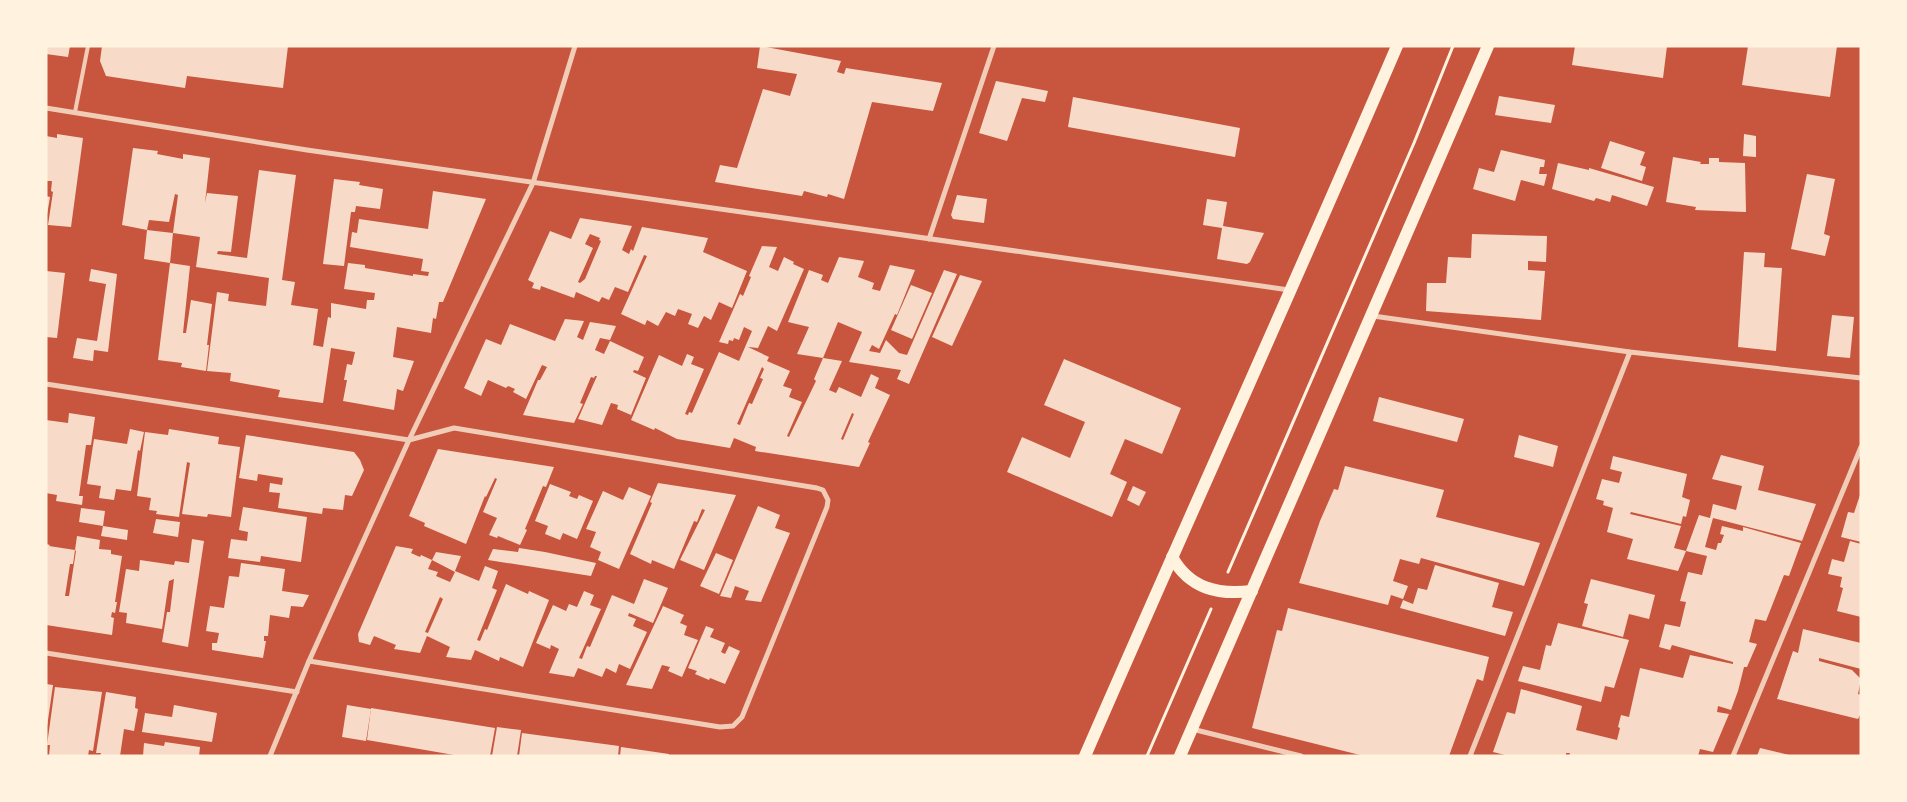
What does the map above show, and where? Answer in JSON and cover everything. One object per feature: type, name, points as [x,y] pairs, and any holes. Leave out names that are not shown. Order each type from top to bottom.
[{"type":"main road","points":[[1085,756],[1172,556],[1292,291],[1397,46]]},
{"type":"main road","points":[[1180,756],[1488,46]]},
{"type":"main road","points":[[1172,556],[1177,566],[1198,585],[1232,593],[1252,591]]},
{"type":"street","points":[[270,756],[309,661],[409,440],[532,183],[575,46]]},
{"type":"street","points":[[929,239],[994,46]]},
{"type":"street","points":[[46,108],[307,150],[1292,291]]},
{"type":"street","points":[[1372,316],[1630,352],[1861,378]]},
{"type":"street","points":[[1470,756],[1630,352]]},
{"type":"street","points":[[46,384],[409,440],[454,428],[817,488],[823,490],[828,500],[742,717],[733,726],[720,727],[309,661]]},
{"type":"street","points":[[1733,756],[1861,447]]},
{"type":"street","points":[[46,653],[297,692]]},
{"type":"street","points":[[1191,729],[1301,756]]},
{"type":"lane","points":[[75,112],[88,46]]},
{"type":"path","points":[[1147,756],[1414,143],[1454,46]]},
{"type":"building","points":[[46,46],[70,46],[68,57],[46,54]]},
{"type":"building","points":[[102,46],[288,46],[283,88],[187,76],[185,88],[106,76],[100,61]]},
{"type":"building","points":[[760,46],[841,61],[837,72],[844,74],[846,68],[942,83],[933,111],[872,102],[844,199],[828,194],[827,197],[804,191],[802,196],[715,182],[720,165],[737,168],[763,89],[790,96],[797,74],[757,68]]},
{"type":"building","points":[[1575,46],[1667,46],[1663,78],[1572,65]]},
{"type":"building","points":[[1748,46],[1837,46],[1830,97],[1742,85]]},
{"type":"building","points":[[996,81],[1048,91],[1045,102],[1022,98],[1007,141],[979,133]]},
{"type":"building","points":[[1499,96],[1555,105],[1551,123],[1495,115]]},
{"type":"building","points":[[1073,97],[1240,128],[1235,157],[1068,127]]},
{"type":"building","points":[[57,134],[83,138],[71,227],[48,225],[53,192],[51,191],[52,181],[46,181],[46,136],[57,138]]},
{"type":"building","points":[[1744,134],[1756,136],[1756,157],[1743,156]]},
{"type":"building","points":[[1610,141],[1645,152],[1640,165],[1646,167],[1642,181],[1601,168]]},
{"type":"building","points":[[133,148],[158,151],[157,154],[183,159],[183,154],[210,158],[205,203],[207,193],[238,196],[231,252],[218,251],[217,254],[247,258],[259,170],[296,175],[282,280],[295,282],[291,305],[318,309],[313,345],[323,347],[328,317],[331,318],[331,303],[366,309],[367,300],[374,300],[375,293],[344,289],[348,263],[365,265],[365,268],[413,276],[413,274],[428,276],[429,272],[421,271],[423,259],[350,247],[352,232],[357,233],[359,219],[428,229],[433,191],[486,199],[443,302],[439,302],[436,319],[433,318],[431,333],[397,327],[393,357],[414,361],[403,391],[397,389],[394,410],[343,401],[347,380],[344,380],[347,364],[352,365],[355,352],[331,348],[323,403],[278,397],[280,390],[230,381],[231,373],[207,371],[217,292],[229,294],[228,301],[266,306],[269,278],[196,267],[200,237],[173,233],[178,195],[175,194],[169,222],[149,220],[147,230],[122,225]]},
{"type":"building","points":[[1501,150],[1545,160],[1544,167],[1540,167],[1539,174],[1547,174],[1544,186],[1521,180],[1515,201],[1473,189],[1479,168],[1494,172]]},
{"type":"building","points":[[1673,157],[1701,162],[1700,164],[1709,164],[1709,158],[1719,158],[1719,162],[1745,163],[1746,212],[1695,210],[1696,207],[1666,202]]},
{"type":"building","points":[[1558,163],[1589,170],[1589,168],[1654,187],[1647,206],[1612,195],[1610,202],[1596,198],[1594,201],[1552,189]]},
{"type":"building","points":[[1807,174],[1835,179],[1824,234],[1830,236],[1825,256],[1791,249]]},
{"type":"building","points":[[334,179],[360,182],[359,185],[383,189],[380,209],[356,206],[355,212],[351,212],[344,266],[323,264]]},
{"type":"building","points":[[957,195],[987,199],[984,223],[953,219],[951,215]]},
{"type":"building","points":[[46,196],[50,197],[47,215],[46,215]]},
{"type":"building","points":[[1207,199],[1227,202],[1223,226],[1264,233],[1250,262],[1247,264],[1217,259],[1222,228],[1203,225]]},
{"type":"building","points":[[580,218],[632,226],[622,250],[629,254],[631,249],[633,251],[642,227],[708,238],[703,252],[747,271],[732,308],[719,302],[711,320],[704,316],[698,328],[688,324],[692,314],[678,309],[675,316],[666,312],[658,326],[647,320],[645,325],[621,314],[647,256],[644,255],[628,292],[615,287],[609,300],[602,297],[599,302],[576,292],[574,298],[541,286],[540,290],[532,288],[534,283],[528,280],[550,231],[571,239]],"holes":[[[590,234],[600,238],[599,240],[601,241],[585,279],[580,283],[578,282],[593,248],[585,244]]]},
{"type":"building","points":[[147,230],[173,233],[170,263],[144,259]]},
{"type":"building","points":[[1472,234],[1547,236],[1546,262],[1528,261],[1528,270],[1545,271],[1541,320],[1426,311],[1427,283],[1446,283],[1448,257],[1471,258]]},
{"type":"building","points":[[762,246],[777,247],[769,267],[778,271],[784,257],[804,269],[777,331],[768,326],[758,348],[748,347],[769,357],[767,361],[790,371],[783,386],[792,389],[789,397],[802,402],[787,436],[789,437],[816,381],[814,379],[823,358],[842,361],[829,390],[836,393],[839,387],[861,397],[871,374],[879,378],[875,388],[890,395],[868,442],[870,443],[859,467],[755,451],[756,447],[734,438],[730,448],[677,439],[655,428],[654,430],[631,420],[659,355],[682,366],[687,354],[694,357],[691,364],[704,369],[685,414],[688,415],[689,412],[692,413],[719,352],[739,361],[752,331],[744,327],[739,340],[734,338],[733,341],[729,340],[728,344],[719,342],[740,294],[743,296],[751,277],[749,276]],"holes":[[[762,367],[764,369],[760,378],[763,379],[752,404],[749,403],[740,425],[737,424]],[[852,413],[854,414],[843,440],[841,439]]]},
{"type":"building","points":[[1744,252],[1765,253],[1764,267],[1782,268],[1776,351],[1738,347]]},
{"type":"building","points":[[839,257],[864,261],[858,277],[874,283],[872,289],[880,291],[890,265],[915,270],[897,315],[895,314],[879,349],[872,345],[869,351],[880,353],[886,340],[899,353],[907,355],[944,270],[957,274],[909,384],[897,379],[901,370],[849,362],[862,332],[838,322],[823,358],[797,354],[809,327],[788,322],[809,270],[823,275],[821,280],[828,283]]},
{"type":"building","points":[[170,263],[190,266],[183,333],[186,333],[191,300],[212,304],[206,371],[181,367],[182,363],[158,360]]},
{"type":"building","points":[[91,269],[117,274],[108,352],[94,350],[93,361],[73,358],[77,338],[97,341],[106,284],[89,281]]},
{"type":"building","points":[[46,271],[65,273],[57,338],[46,337]]},
{"type":"building","points":[[960,275],[982,281],[952,346],[932,337]]},
{"type":"building","points":[[911,285],[932,293],[912,339],[891,330]]},
{"type":"building","points":[[1832,315],[1854,317],[1850,358],[1827,356]]},
{"type":"building","points":[[565,319],[584,321],[577,337],[583,340],[590,322],[616,326],[610,340],[600,338],[595,350],[604,354],[610,341],[644,357],[638,371],[634,370],[633,372],[646,378],[631,415],[617,409],[618,405],[611,403],[602,425],[578,419],[597,376],[595,376],[594,378],[591,377],[580,403],[583,404],[574,423],[523,415],[538,380],[540,380],[547,367],[542,365],[526,399],[513,392],[515,389],[508,386],[506,388],[488,380],[481,396],[464,388],[486,339],[501,345],[510,324],[555,341]]},
{"type":"building","points":[[1064,359],[1181,408],[1162,454],[1125,439],[1110,474],[1127,482],[1112,517],[1007,472],[1022,437],[1070,458],[1085,422],[1044,405]]},
{"type":"building","points":[[1379,397],[1464,419],[1457,442],[1373,421]]},
{"type":"building","points":[[69,413],[95,417],[91,445],[86,445],[79,496],[83,496],[82,505],[56,501],[57,495],[46,493],[46,420],[68,423]]},
{"type":"building","points":[[130,429],[144,432],[140,451],[138,450],[131,491],[116,489],[114,500],[99,498],[101,486],[87,484],[94,439],[127,444]]},
{"type":"building","points":[[169,429],[219,437],[218,444],[240,447],[231,517],[208,514],[207,517],[182,514],[190,463],[187,462],[179,517],[156,514],[157,511],[149,510],[151,498],[137,496],[145,432],[168,435]]},
{"type":"building","points":[[246,435],[354,452],[364,470],[352,496],[345,495],[343,510],[323,508],[322,514],[278,508],[280,493],[269,492],[270,483],[282,485],[283,478],[258,474],[257,481],[239,478]]},
{"type":"building","points":[[1519,435],[1558,446],[1553,467],[1514,457]]},
{"type":"building","points":[[438,449],[554,467],[546,487],[543,486],[520,545],[498,536],[497,538],[489,535],[497,518],[483,512],[497,479],[495,478],[485,496],[466,544],[424,526],[425,523],[409,516]]},
{"type":"building","points":[[1721,455],[1764,466],[1758,490],[1816,504],[1802,541],[1713,518],[1705,547],[1716,550],[1718,543],[1721,543],[1724,535],[1720,534],[1722,526],[1743,531],[1743,527],[1801,543],[1789,576],[1784,575],[1766,621],[1755,619],[1749,642],[1757,644],[1747,667],[1744,667],[1731,710],[1718,706],[1717,712],[1729,714],[1713,752],[1700,749],[1698,756],[1569,756],[1570,753],[1566,753],[1566,756],[1509,756],[1493,752],[1507,712],[1515,714],[1521,689],[1582,706],[1576,730],[1617,740],[1621,715],[1629,717],[1640,668],[1683,678],[1690,655],[1733,664],[1733,662],[1672,645],[1670,650],[1659,647],[1665,624],[1680,627],[1686,602],[1680,601],[1688,572],[1702,575],[1707,556],[1686,551],[1699,515],[1710,518],[1713,504],[1736,510],[1742,486],[1712,479]]},
{"type":"building","points":[[1613,456],[1687,474],[1682,497],[1690,500],[1686,517],[1683,516],[1681,524],[1631,512],[1630,514],[1681,526],[1674,548],[1686,551],[1678,571],[1627,559],[1633,539],[1607,532],[1613,508],[1603,505],[1604,501],[1596,499],[1602,479],[1619,483],[1622,472],[1610,469]]},
{"type":"building","points":[[1345,466],[1444,490],[1436,517],[1540,543],[1524,586],[1421,558],[1419,564],[1400,559],[1393,581],[1408,586],[1403,599],[1391,595],[1388,605],[1299,583],[1320,521],[1334,489],[1338,490]]},
{"type":"building","points":[[658,483],[736,495],[704,570],[680,560],[705,510],[702,509],[697,522],[694,521],[674,569],[652,560],[651,564],[630,554],[652,503],[650,502]]},
{"type":"building","points":[[550,484],[571,492],[569,496],[577,499],[579,495],[593,501],[577,539],[563,533],[560,540],[545,534],[548,526],[535,521]]},
{"type":"building","points":[[1133,486],[1146,492],[1139,506],[1127,500]]},
{"type":"building","points":[[629,487],[651,496],[619,569],[598,560],[601,552],[590,547],[596,532],[586,529],[603,491],[623,500]]},
{"type":"building","points":[[1861,492],[1861,542],[1841,537],[1848,512],[1854,513]]},
{"type":"building","points":[[758,506],[780,515],[775,528],[790,533],[761,602],[745,600],[749,591],[735,586],[731,598],[720,596]]},
{"type":"building","points":[[243,507],[307,517],[301,562],[261,556],[260,562],[228,558],[231,539],[247,541],[248,532],[239,530]]},
{"type":"building","points":[[81,508],[105,511],[103,526],[79,522]]},
{"type":"building","points":[[156,519],[180,522],[178,537],[153,533]]},
{"type":"building","points":[[103,526],[128,530],[127,540],[101,536]]},
{"type":"building","points":[[77,536],[100,540],[99,549],[111,550],[111,554],[122,556],[115,602],[117,602],[115,613],[112,612],[111,617],[114,618],[112,635],[46,625],[46,544],[75,550]],"holes":[[[75,550],[69,596],[65,596],[70,564],[73,564]]]},
{"type":"building","points":[[192,539],[204,541],[188,647],[162,642],[167,612],[170,612],[174,579],[169,581],[162,629],[126,623],[127,613],[119,612],[126,569],[139,571],[140,560],[174,565],[175,561],[189,563]]},
{"type":"building","points":[[1850,541],[1861,544],[1861,617],[1837,611],[1843,588],[1840,587],[1842,577],[1828,574],[1832,559],[1844,562]]},
{"type":"building","points":[[396,546],[413,549],[411,553],[432,560],[436,552],[461,556],[455,571],[479,581],[485,566],[498,571],[492,588],[497,590],[477,640],[480,641],[485,629],[487,630],[506,584],[528,594],[529,591],[549,600],[523,667],[500,657],[499,661],[475,650],[471,660],[446,657],[450,647],[427,636],[420,653],[394,649],[396,645],[374,636],[370,645],[359,642],[358,634]],"holes":[[[432,560],[455,572],[450,582],[436,576],[438,572],[428,569]],[[440,597],[443,599],[428,633],[425,632]]]},
{"type":"building","points":[[519,548],[596,563],[591,576],[488,560],[493,549],[518,552]]},
{"type":"building","points":[[716,553],[733,560],[719,594],[700,586]]},
{"type":"building","points":[[241,563],[285,569],[282,591],[309,595],[303,607],[291,606],[289,618],[270,615],[268,636],[264,636],[264,641],[266,641],[263,658],[212,650],[212,643],[217,643],[219,633],[206,631],[210,606],[224,608],[229,576],[239,577]]},
{"type":"building","points":[[1435,565],[1499,583],[1492,607],[1513,612],[1505,636],[1400,608],[1403,600],[1413,604],[1418,588],[1427,590]]},
{"type":"building","points":[[644,579],[668,588],[653,623],[629,613],[628,616],[636,619],[633,626],[647,632],[630,669],[619,664],[616,673],[606,668],[602,677],[578,668],[574,677],[549,673],[559,649],[551,645],[550,649],[536,643],[553,605],[566,611],[569,604],[577,607],[584,591],[594,595],[590,605],[601,609],[579,658],[582,659],[587,646],[590,647],[612,595],[634,604]]},
{"type":"building","points":[[1591,579],[1655,595],[1649,619],[1629,614],[1623,637],[1582,626],[1588,604],[1584,603]]},
{"type":"building","points":[[663,606],[684,615],[680,623],[687,626],[684,635],[698,640],[682,677],[668,671],[670,667],[662,665],[652,689],[626,685]]},
{"type":"building","points":[[1288,608],[1489,657],[1483,681],[1477,679],[1449,756],[1364,756],[1252,728],[1277,630],[1282,631]]},
{"type":"building","points":[[1558,623],[1629,640],[1614,688],[1605,686],[1601,702],[1518,681],[1523,666],[1540,670],[1546,645],[1551,646]]},
{"type":"building","points":[[706,626],[714,629],[710,637],[725,643],[721,652],[725,654],[729,646],[740,651],[725,684],[695,674],[697,671],[688,668]]},
{"type":"building","points":[[1803,629],[1861,643],[1861,669],[1819,658],[1819,661],[1852,670],[1861,679],[1858,694],[1861,695],[1861,713],[1858,719],[1777,699],[1793,651],[1798,653]]},
{"type":"building","points":[[46,684],[53,685],[47,727],[46,727]]},
{"type":"building","points":[[55,687],[102,692],[93,751],[89,750],[88,756],[49,756],[50,745],[47,745]]},
{"type":"building","points":[[106,692],[136,697],[135,708],[138,709],[134,731],[124,729],[120,756],[100,756],[101,753],[96,753]]},
{"type":"building","points":[[174,705],[217,713],[212,742],[142,732],[145,713],[172,717]]},
{"type":"building","points":[[347,705],[371,709],[366,741],[342,737]]},
{"type":"building","points":[[371,708],[495,728],[490,756],[460,756],[367,740]]},
{"type":"building","points":[[497,727],[521,730],[517,756],[492,756]]},
{"type":"building","points":[[522,733],[619,746],[618,756],[519,756]]},
{"type":"building","points":[[165,742],[200,747],[199,756],[143,756],[144,743],[164,746]]},
{"type":"building","points":[[621,747],[669,754],[669,756],[620,756]]},
{"type":"building","points":[[1760,748],[1789,755],[1789,756],[1757,756]]}]
